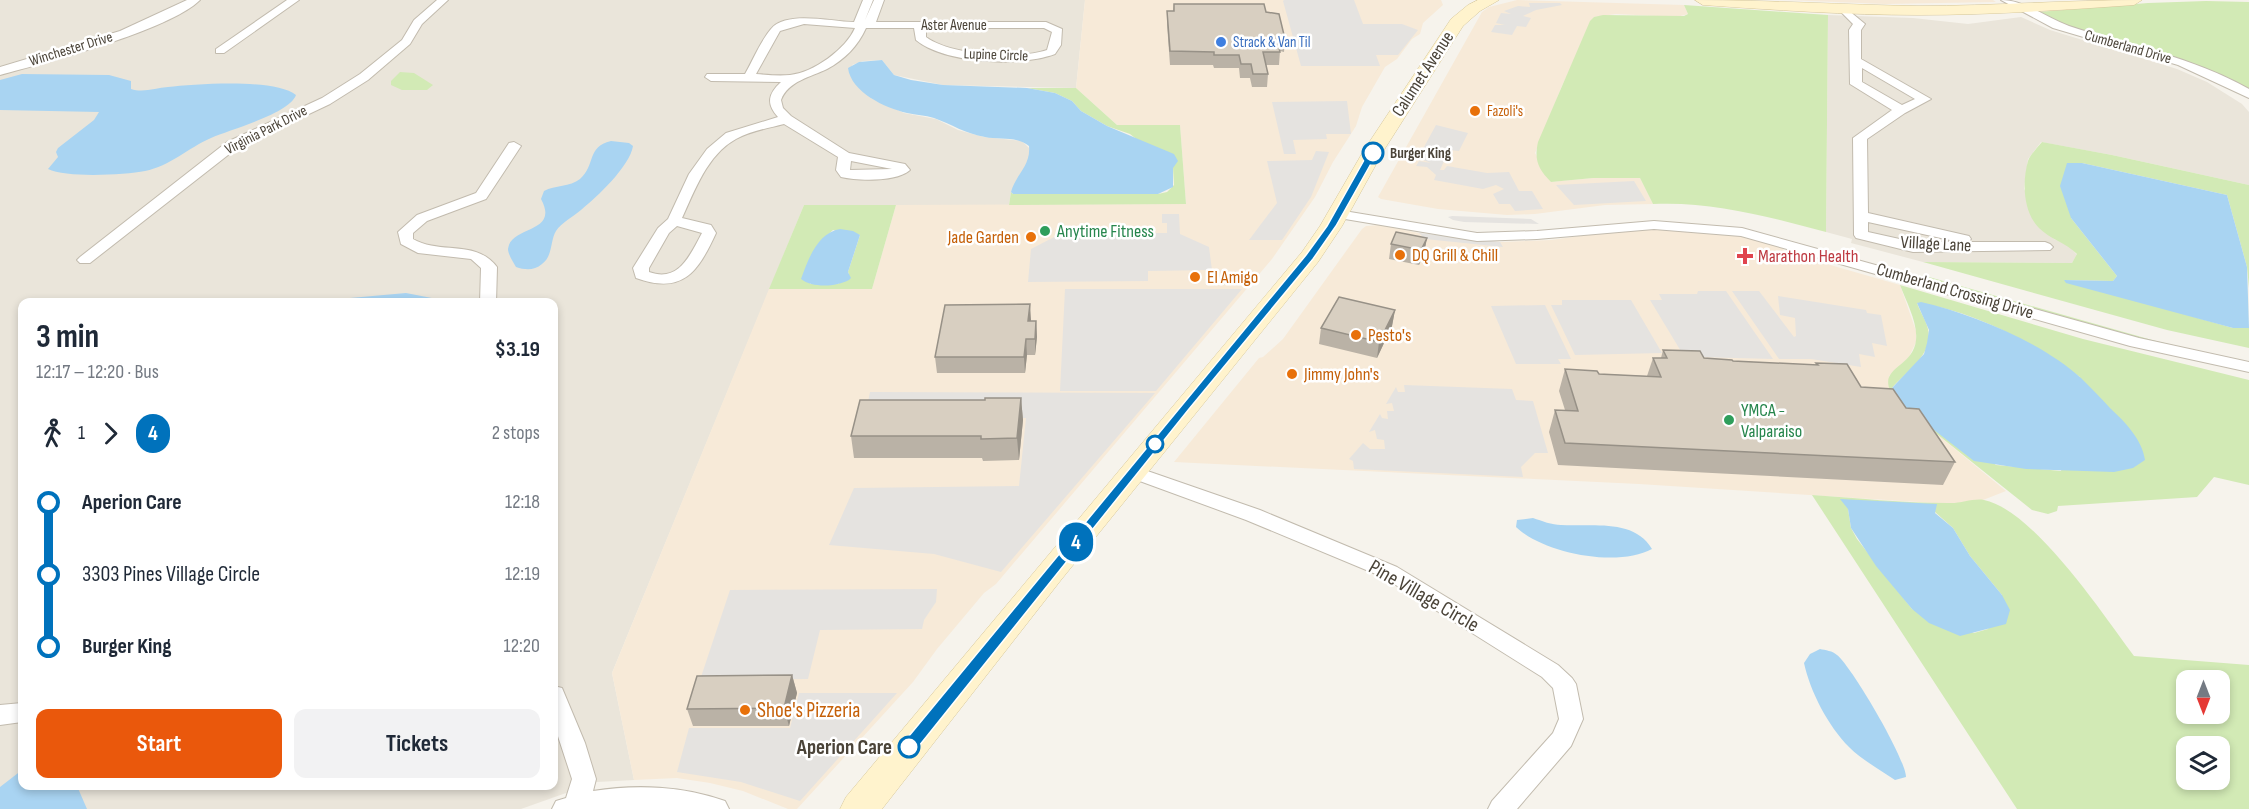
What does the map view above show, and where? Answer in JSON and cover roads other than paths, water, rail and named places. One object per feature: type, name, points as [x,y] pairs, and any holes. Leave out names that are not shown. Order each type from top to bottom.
[{"type":"main road","name":"Calumet Avenue","points":[[868,807],[1133,472],[1310,257],[1341,209],[1374,150],[1458,21],[1474,8],[1491,0]]},
{"type":"main road","points":[[1703,0],[1842,9],[1932,10],[2021,8],[2134,0]]},
{"type":"main road","name":"Calumet Avenue","points":[[1457,2],[1458,21]]},
{"type":"street","name":"Winchester Drive","points":[[141,26],[183,0]]},
{"type":"street","name":"Winchester Drive","points":[[0,71],[88,46],[141,26],[195,0]]},
{"type":"street","points":[[220,51],[294,0]]},
{"type":"street","name":"Virginia Park Drive","points":[[85,260],[232,145],[326,101],[364,77],[406,42],[418,22],[443,0]]},
{"type":"street","points":[[862,25],[859,22],[868,0]]},
{"type":"street","points":[[845,156],[786,119],[778,112],[775,100],[778,89],[838,56],[852,43],[862,25],[870,22],[879,0]]},
{"type":"street","name":"Cumberland Drive","points":[[2006,0],[2064,28],[2203,71],[2249,94]]},
{"type":"street","points":[[1842,9],[1859,24],[1855,30],[1856,84],[1901,110]]},
{"type":"street","name":"Aster Avenue","points":[[749,77],[776,29],[783,25],[809,21],[862,25],[1046,25]]},
{"type":"street","name":"Lupine Circle","points":[[920,25],[920,38],[929,45],[952,53],[993,57],[1038,57],[1050,54],[1055,49],[1058,31],[1046,25]]},
{"type":"street","name":"Village Lane","points":[[1857,61],[1925,99],[1901,110],[1860,138],[1861,216],[1995,246],[2045,247]]},
{"type":"street","points":[[711,77],[796,79]]},
{"type":"street","points":[[674,221],[706,228],[709,233],[692,267],[687,272],[670,279],[650,279],[642,275],[641,268],[663,231],[674,221],[705,160],[716,147],[732,136],[786,119]]},
{"type":"street","points":[[488,298],[489,267],[476,255],[418,248],[406,241],[405,231],[422,218],[481,196],[514,146]]},
{"type":"street","name":"Cumberland Crossing Drive","points":[[1341,209],[1467,225],[1550,226],[1657,216],[1741,224],[1807,240],[2140,334],[2249,359]]},
{"type":"street","name":"Cumberland Crossing Drive","points":[[1341,209],[1419,230],[1477,237],[1537,235],[1654,225],[1691,226],[1742,232],[1778,240],[2136,342],[2249,367]]},
{"type":"street","name":"Pine Village Circle","points":[[1133,472],[1253,515],[1390,572],[1550,671],[1563,684],[1571,719],[1562,739],[1501,809]]},
{"type":"street","points":[[558,705],[584,779],[571,807]]},
{"type":"street","points":[[0,715],[18,713]]},
{"type":"street","points":[[571,807],[628,800],[653,800],[700,804],[716,809]]},
{"type":"water","points":[[882,60],[894,75],[911,80],[943,85],[1027,88],[1055,93],[1072,101],[1081,111],[1107,126],[1174,154],[1178,161],[1173,168],[1173,187],[1158,194],[1013,194],[1011,192],[1013,186],[1028,159],[1029,146],[1019,141],[971,134],[934,118],[898,111],[870,98],[855,84],[848,68],[859,62]]},
{"type":"water","points":[[22,74],[109,75],[131,81],[131,89],[140,91],[197,85],[254,84],[271,86],[296,95],[291,102],[271,115],[211,138],[154,169],[81,175],[48,169],[58,157],[56,152],[58,148],[94,120],[99,112],[0,110],[0,80]]},
{"type":"water","points":[[611,141],[629,143],[633,146],[626,163],[612,181],[558,228],[546,261],[536,268],[516,267],[508,249],[511,241],[540,224],[544,218],[545,210],[541,199],[544,191],[580,179],[585,174],[594,152],[603,144]]},
{"type":"water","points":[[2067,163],[2082,163],[2227,195],[2247,267],[2249,328],[2233,328],[2066,283],[2064,280],[2113,281],[2117,276],[2071,218],[2060,186]]},
{"type":"water","points":[[840,229],[853,231],[860,235],[848,272],[851,278],[838,284],[824,286],[811,284],[801,279],[814,248],[825,236]]},
{"type":"water","points":[[406,293],[432,298],[350,298]]},
{"type":"water","points":[[1921,302],[1962,314],[2006,331],[2027,341],[2065,365],[2127,425],[2137,438],[2145,460],[2133,468],[2114,472],[2026,469],[1974,461],[1907,409],[1892,388],[1924,354],[1929,330],[1917,303]]},
{"type":"water","points":[[1840,499],[1937,504],[1935,513],[1953,528],[1970,556],[2002,595],[2010,610],[2006,624],[1960,636],[1929,623],[1912,609],[1876,566],[1851,528],[1848,509]]},
{"type":"water","points":[[1533,518],[1558,525],[1598,525],[1623,528],[1644,539],[1652,549],[1637,555],[1620,557],[1581,555],[1544,544],[1516,527],[1517,520]]},
{"type":"water","points":[[1820,649],[1835,654],[1854,677],[1888,734],[1904,767],[1906,777],[1895,780],[1859,756],[1841,739],[1827,719],[1815,696],[1804,663],[1810,654]]},
{"type":"water","points":[[18,773],[18,790],[79,790],[87,809],[0,809],[0,787]]},
{"type":"place","name":"Strack & Van Til","points":[[1221,42]]},
{"type":"place","name":"Fazoli's","points":[[1475,111]]},
{"type":"place","name":"Burger King","points":[[1373,153]]},
{"type":"place","name":"Anytime Fitness","points":[[1045,231]]},
{"type":"place","name":"Jade Garden","points":[[1031,237]]},
{"type":"place","name":"DQ Grill & Chill","points":[[1400,255]]},
{"type":"place","name":"Marathon Health","points":[[1745,256]]},
{"type":"place","name":"El Amigo","points":[[1195,277]]},
{"type":"place","name":"Pesto's","points":[[1356,335]]},
{"type":"place","name":"Jimmy John's","points":[[1292,374]]},
{"type":"place","name":"YMCA - Valparaiso","points":[[1729,420]]},
{"type":"place","name":"Shoe's Pizzeria","points":[[745,710]]},
{"type":"place","name":"Aperion Care","points":[[909,747]]}]
